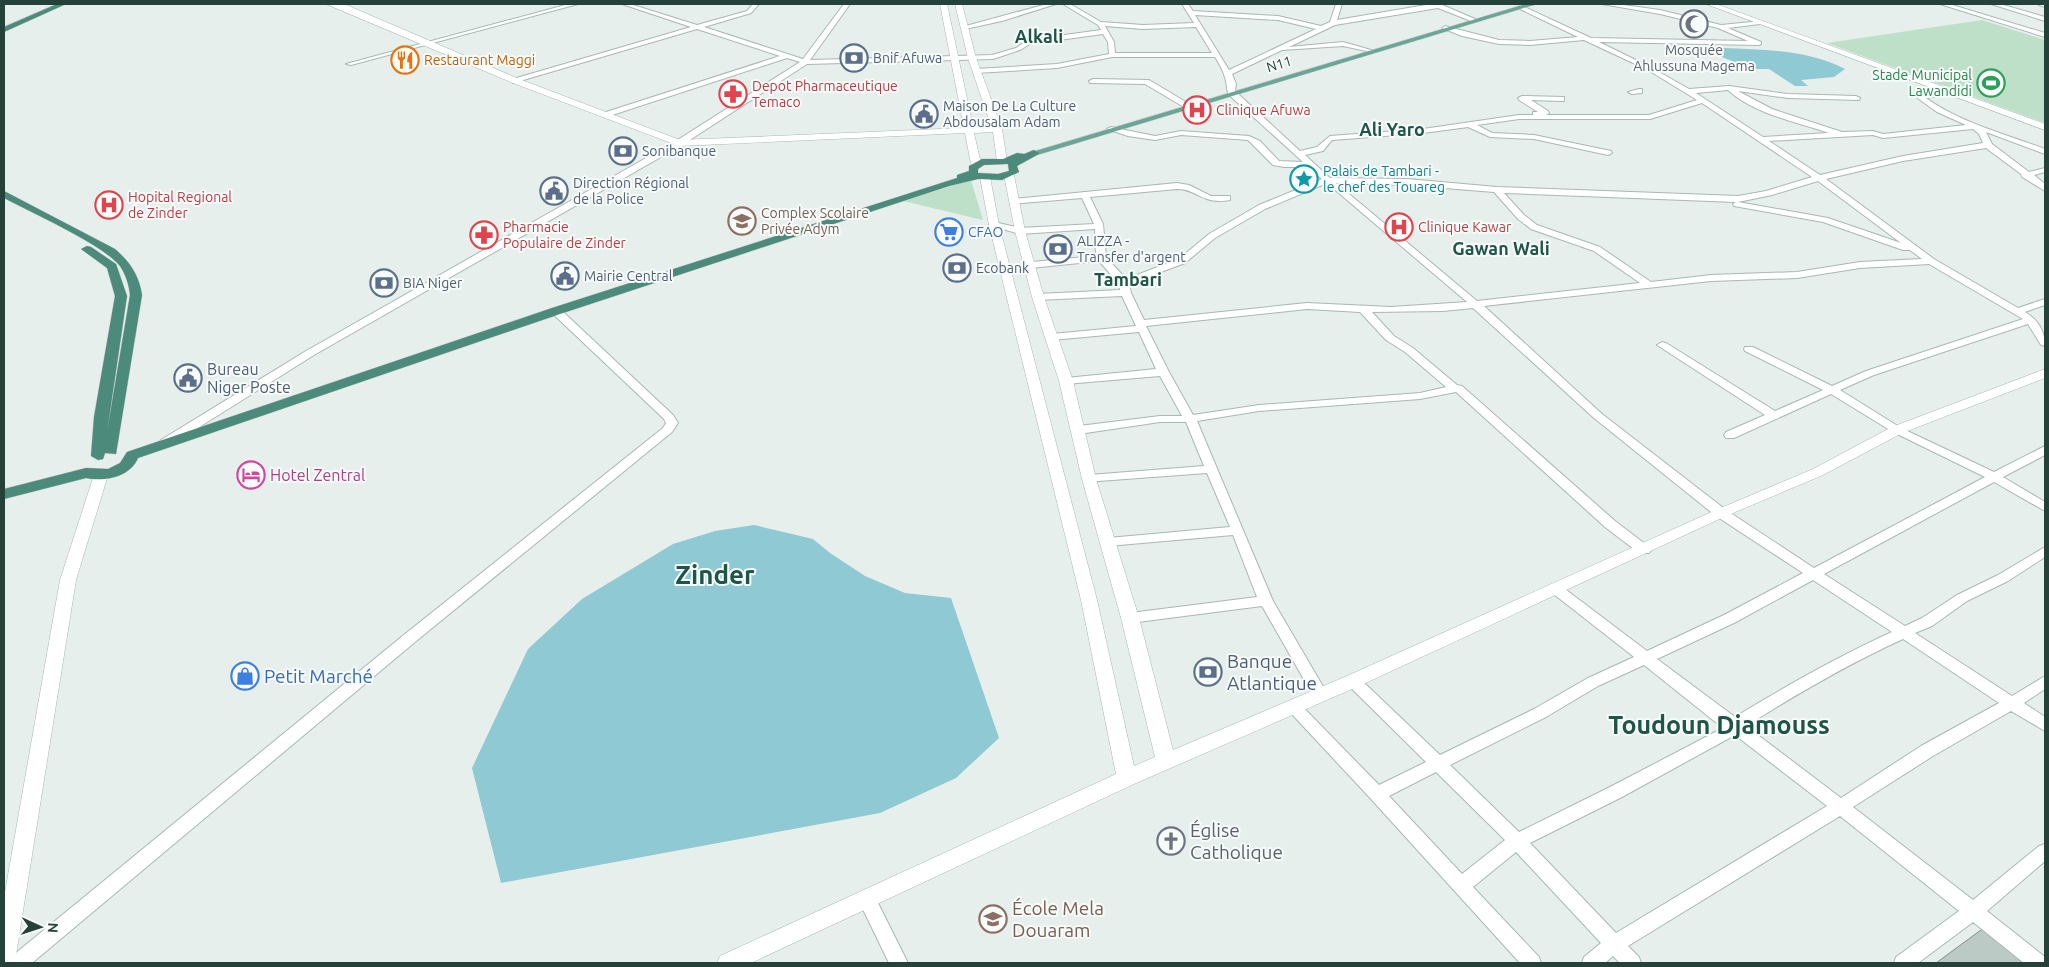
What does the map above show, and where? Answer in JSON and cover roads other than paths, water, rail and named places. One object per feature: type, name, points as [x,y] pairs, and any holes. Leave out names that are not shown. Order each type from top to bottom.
[{"type":"highway","points":[[4,28],[54,4]]},
{"type":"highway","points":[[4,28],[62,4]]},
{"type":"highway","points":[[4,486],[123,467],[129,463],[132,455],[163,444],[556,311],[979,172],[1007,166],[1034,152]]},
{"type":"highway","points":[[979,172],[988,161],[1007,166]]},
{"type":"highway","points":[[4,194],[111,251],[125,264],[134,279],[136,295],[105,454],[91,471],[4,494]]},
{"type":"highway","points":[[4,204],[101,256],[112,266],[121,296],[101,417],[105,454]]},
{"type":"highway","points":[[105,454],[128,451],[132,455]]},
{"type":"main road","name":"N11","points":[[1034,152],[1445,28],[1533,4]]},
{"type":"street","points":[[332,4],[516,81],[679,143],[997,130]]},
{"type":"street","points":[[349,64],[576,4]]},
{"type":"street","points":[[625,4],[805,62],[998,56],[1038,40],[1103,32]]},
{"type":"street","points":[[516,81],[748,12],[756,4]]},
{"type":"street","points":[[163,444],[310,353],[679,143],[805,62],[847,4]]},
{"type":"street","points":[[943,4],[956,58],[968,130],[1089,600],[1127,778]]},
{"type":"street","points":[[959,4],[972,58],[997,130],[1007,166],[1020,231],[1031,265],[1038,297],[1066,380],[1089,479],[1130,618],[1166,761]]},
{"type":"street","points":[[965,27],[1000,20],[1053,4]]},
{"type":"street","points":[[1066,4],[1100,24],[1143,27],[1198,26]]},
{"type":"street","points":[[1185,4],[1228,73],[1232,84],[1231,92],[1301,153],[1328,180],[1476,305],[1598,416],[1721,513],[2045,725]]},
{"type":"street","points":[[1333,23],[1339,4]]},
{"type":"street","points":[[1445,28],[1481,40],[1519,46],[1587,39],[1759,43],[1720,27],[1660,12],[1605,4]]},
{"type":"street","points":[[1710,4],[2045,127]]},
{"type":"street","points":[[1943,4],[2045,35]]},
{"type":"street","points":[[1994,4],[2045,20]]},
{"type":"street","points":[[2041,4],[2045,5]]},
{"type":"street","points":[[1228,73],[1333,23],[1436,5],[1473,20]]},
{"type":"street","points":[[1228,15],[1229,6]]},
{"type":"street","points":[[1520,7],[1650,69],[1703,100],[1819,178],[1915,251],[2019,311],[2031,320],[2045,343]]},
{"type":"street","points":[[1192,13],[1278,18],[1321,28]]},
{"type":"street","points":[[1720,27],[1760,22]]},
{"type":"street","points":[[1100,24],[1110,42],[1112,55]]},
{"type":"street","points":[[1279,49],[1343,44],[1369,51]]},
{"type":"street","points":[[976,71],[1057,66],[1112,55],[1218,55]]},
{"type":"street","points":[[606,115],[786,56]]},
{"type":"street","points":[[1093,81],[1146,82],[1187,105]]},
{"type":"street","points":[[1690,92],[1729,88],[1788,96],[1856,98]]},
{"type":"street","points":[[1729,88],[1749,101],[1803,124],[1821,127],[1843,136]]},
{"type":"street","points":[[1950,91],[1920,97],[1941,111],[2045,152]]},
{"type":"street","points":[[1301,153],[1320,149],[1330,138],[1423,131],[1545,112],[1522,98],[1561,98]]},
{"type":"street","points":[[1518,117],[1642,117],[1703,100]]},
{"type":"street","points":[[1467,124],[1490,135],[1534,137],[1608,152]]},
{"type":"street","points":[[1763,139],[1873,133],[1883,136],[1976,126]]},
{"type":"street","points":[[1976,126],[1987,139],[1988,145],[2045,188]]},
{"type":"street","points":[[1111,129],[1143,137],[1164,137],[1176,132],[1184,132],[1190,135],[1249,138],[1253,139],[1269,158],[1278,164],[1312,164]]},
{"type":"street","points":[[1038,297],[1125,288],[1182,261],[1212,236],[1262,207],[1328,180],[1407,182],[1497,190],[1738,199],[1762,196],[1819,178],[1954,148],[1988,145]]},
{"type":"street","points":[[2025,174],[2045,170]]},
{"type":"street","points":[[1014,202],[1084,195],[1090,192],[1137,188],[1163,189],[1178,186],[1188,187],[1207,198],[1228,198]]},
{"type":"street","points":[[1497,190],[1521,217],[1534,227],[1597,249],[1649,285]]},
{"type":"street","points":[[1084,195],[1093,208],[1098,226],[1102,245],[1101,258],[1125,288],[1163,372],[1190,420],[1238,530],[1266,601],[1320,695]]},
{"type":"street","points":[[1706,198],[1825,220],[1915,251]]},
{"type":"street","points":[[994,225],[1020,231],[1098,226]]},
{"type":"street","points":[[1031,265],[1101,258]]},
{"type":"street","points":[[1052,338],[1307,306],[1415,309],[1476,305],[1711,278],[1797,275],[1860,265],[1931,261]]},
{"type":"street","points":[[2019,311],[2045,302]]},
{"type":"street","points":[[1363,308],[1390,338],[1410,350],[1454,388],[1458,388],[1610,524],[1644,550]]},
{"type":"street","points":[[18,963],[410,638],[668,430],[672,423],[669,417],[556,311]]},
{"type":"street","points":[[1730,436],[1773,415],[1870,373],[2031,320]]},
{"type":"street","points":[[1662,345],[1773,415]]},
{"type":"street","points":[[1749,349],[1830,390],[1897,430],[1994,478],[2045,507]]},
{"type":"street","points":[[1066,380],[1163,372]]},
{"type":"street","points":[[728,963],[1127,778],[1353,681],[1644,550],[1721,513],[1818,472],[1897,430],[2045,373]]},
{"type":"street","points":[[1078,430],[1160,420],[1190,420],[1259,408],[1420,396],[1458,388]]},
{"type":"street","points":[[1377,794],[1540,713],[1593,682],[1729,620],[2045,450]]},
{"type":"street","points":[[1089,479],[1212,469]]},
{"type":"street","points":[[4,961],[68,580],[91,471]]},
{"type":"street","points":[[1108,542],[1238,530]]},
{"type":"street","points":[[1461,886],[1517,841],[1616,792],[1729,732],[1733,726],[1811,678],[1927,622],[1962,598],[2003,578],[2045,551]]},
{"type":"street","points":[[1556,589],[1911,861],[1972,912],[2038,963]]},
{"type":"street","points":[[1130,618],[1266,601]]},
{"type":"street","points":[[1353,681],[1517,841],[1632,963]]},
{"type":"street","points":[[1591,963],[1613,944],[1674,904],[1735,872],[1840,808],[1928,751],[2013,704],[2045,682]]},
{"type":"street","points":[[1293,706],[1377,794],[1532,963]]},
{"type":"street","points":[[1903,963],[1972,912],[2045,851]]},
{"type":"street","points":[[867,899],[899,963]]},
{"type":"water","points":[[1702,49],[1769,50],[1800,54],[1830,62],[1845,69],[1834,77],[1801,80],[1808,86],[1795,86],[1769,69],[1752,69]]},
{"type":"water","points":[[754,525],[813,539],[830,553],[865,576],[905,593],[951,598],[999,738],[956,778],[880,813],[501,883],[472,768],[528,649],[582,599],[673,544],[715,531]]},
{"type":"place","name":"Mosquée Ahlussuna Magema","points":[[1694,24]]},
{"type":"place","name":"Bnif Afuwa","points":[[854,58]]},
{"type":"place","name":"Restaurant Maggi","points":[[405,60]]},
{"type":"place","name":"Stade Municipal Lawandidi","points":[[1991,83]]},
{"type":"place","name":"Depot Pharmaceutique Temaco","points":[[733,94]]},
{"type":"place","name":"Clinique Afuwa","points":[[1197,110]]},
{"type":"place","name":"Maison De La Culture Abdousalam Adam","points":[[924,114]]},
{"type":"place","name":"Sonibanque","points":[[623,151]]},
{"type":"place","name":"Palais de Tambari - le chef des Touareg","points":[[1304,179]]},
{"type":"place","name":"Direction Régional de la Police","points":[[554,191]]},
{"type":"place","name":"Hopital Regional de Zinder","points":[[109,205]]},
{"type":"place","name":"Complex Scolaire Privée Adym","points":[[742,221]]},
{"type":"place","name":"Clinique Kawar","points":[[1399,227]]},
{"type":"place","name":"CFAO","points":[[949,232]]},
{"type":"place","name":"Pharmacie Populaire de Zinder","points":[[484,235]]},
{"type":"place","name":"ALIZZA - Transfer d'argent","points":[[1058,249]]},
{"type":"place","name":"Ecobank","points":[[957,268]]},
{"type":"place","name":"Mairie Central","points":[[565,276]]},
{"type":"place","name":"BIA Niger","points":[[384,283]]},
{"type":"place","name":"Bureau Niger Poste","points":[[188,378]]},
{"type":"place","name":"Hotel Zentral","points":[[251,475]]},
{"type":"place","name":"Banque Atlantique","points":[[1208,672]]},
{"type":"place","name":"Petit Marché","points":[[245,676]]},
{"type":"place","name":"Église Catholique","points":[[1171,841]]},
{"type":"place","name":"École Mela Douaram","points":[[993,919]]},
{"type":"district","name":"Alkali","points":[[1039,37]]},
{"type":"district","name":"Ali Yaro","points":[[1392,130]]},
{"type":"district","name":"Gawan Wali","points":[[1501,249]]},
{"type":"district","name":"Tambari","points":[[1128,280]]},
{"type":"district","name":"Zinder","points":[[715,575]]},
{"type":"district","name":"Toudoun Djamouss","points":[[1719,725]]}]
